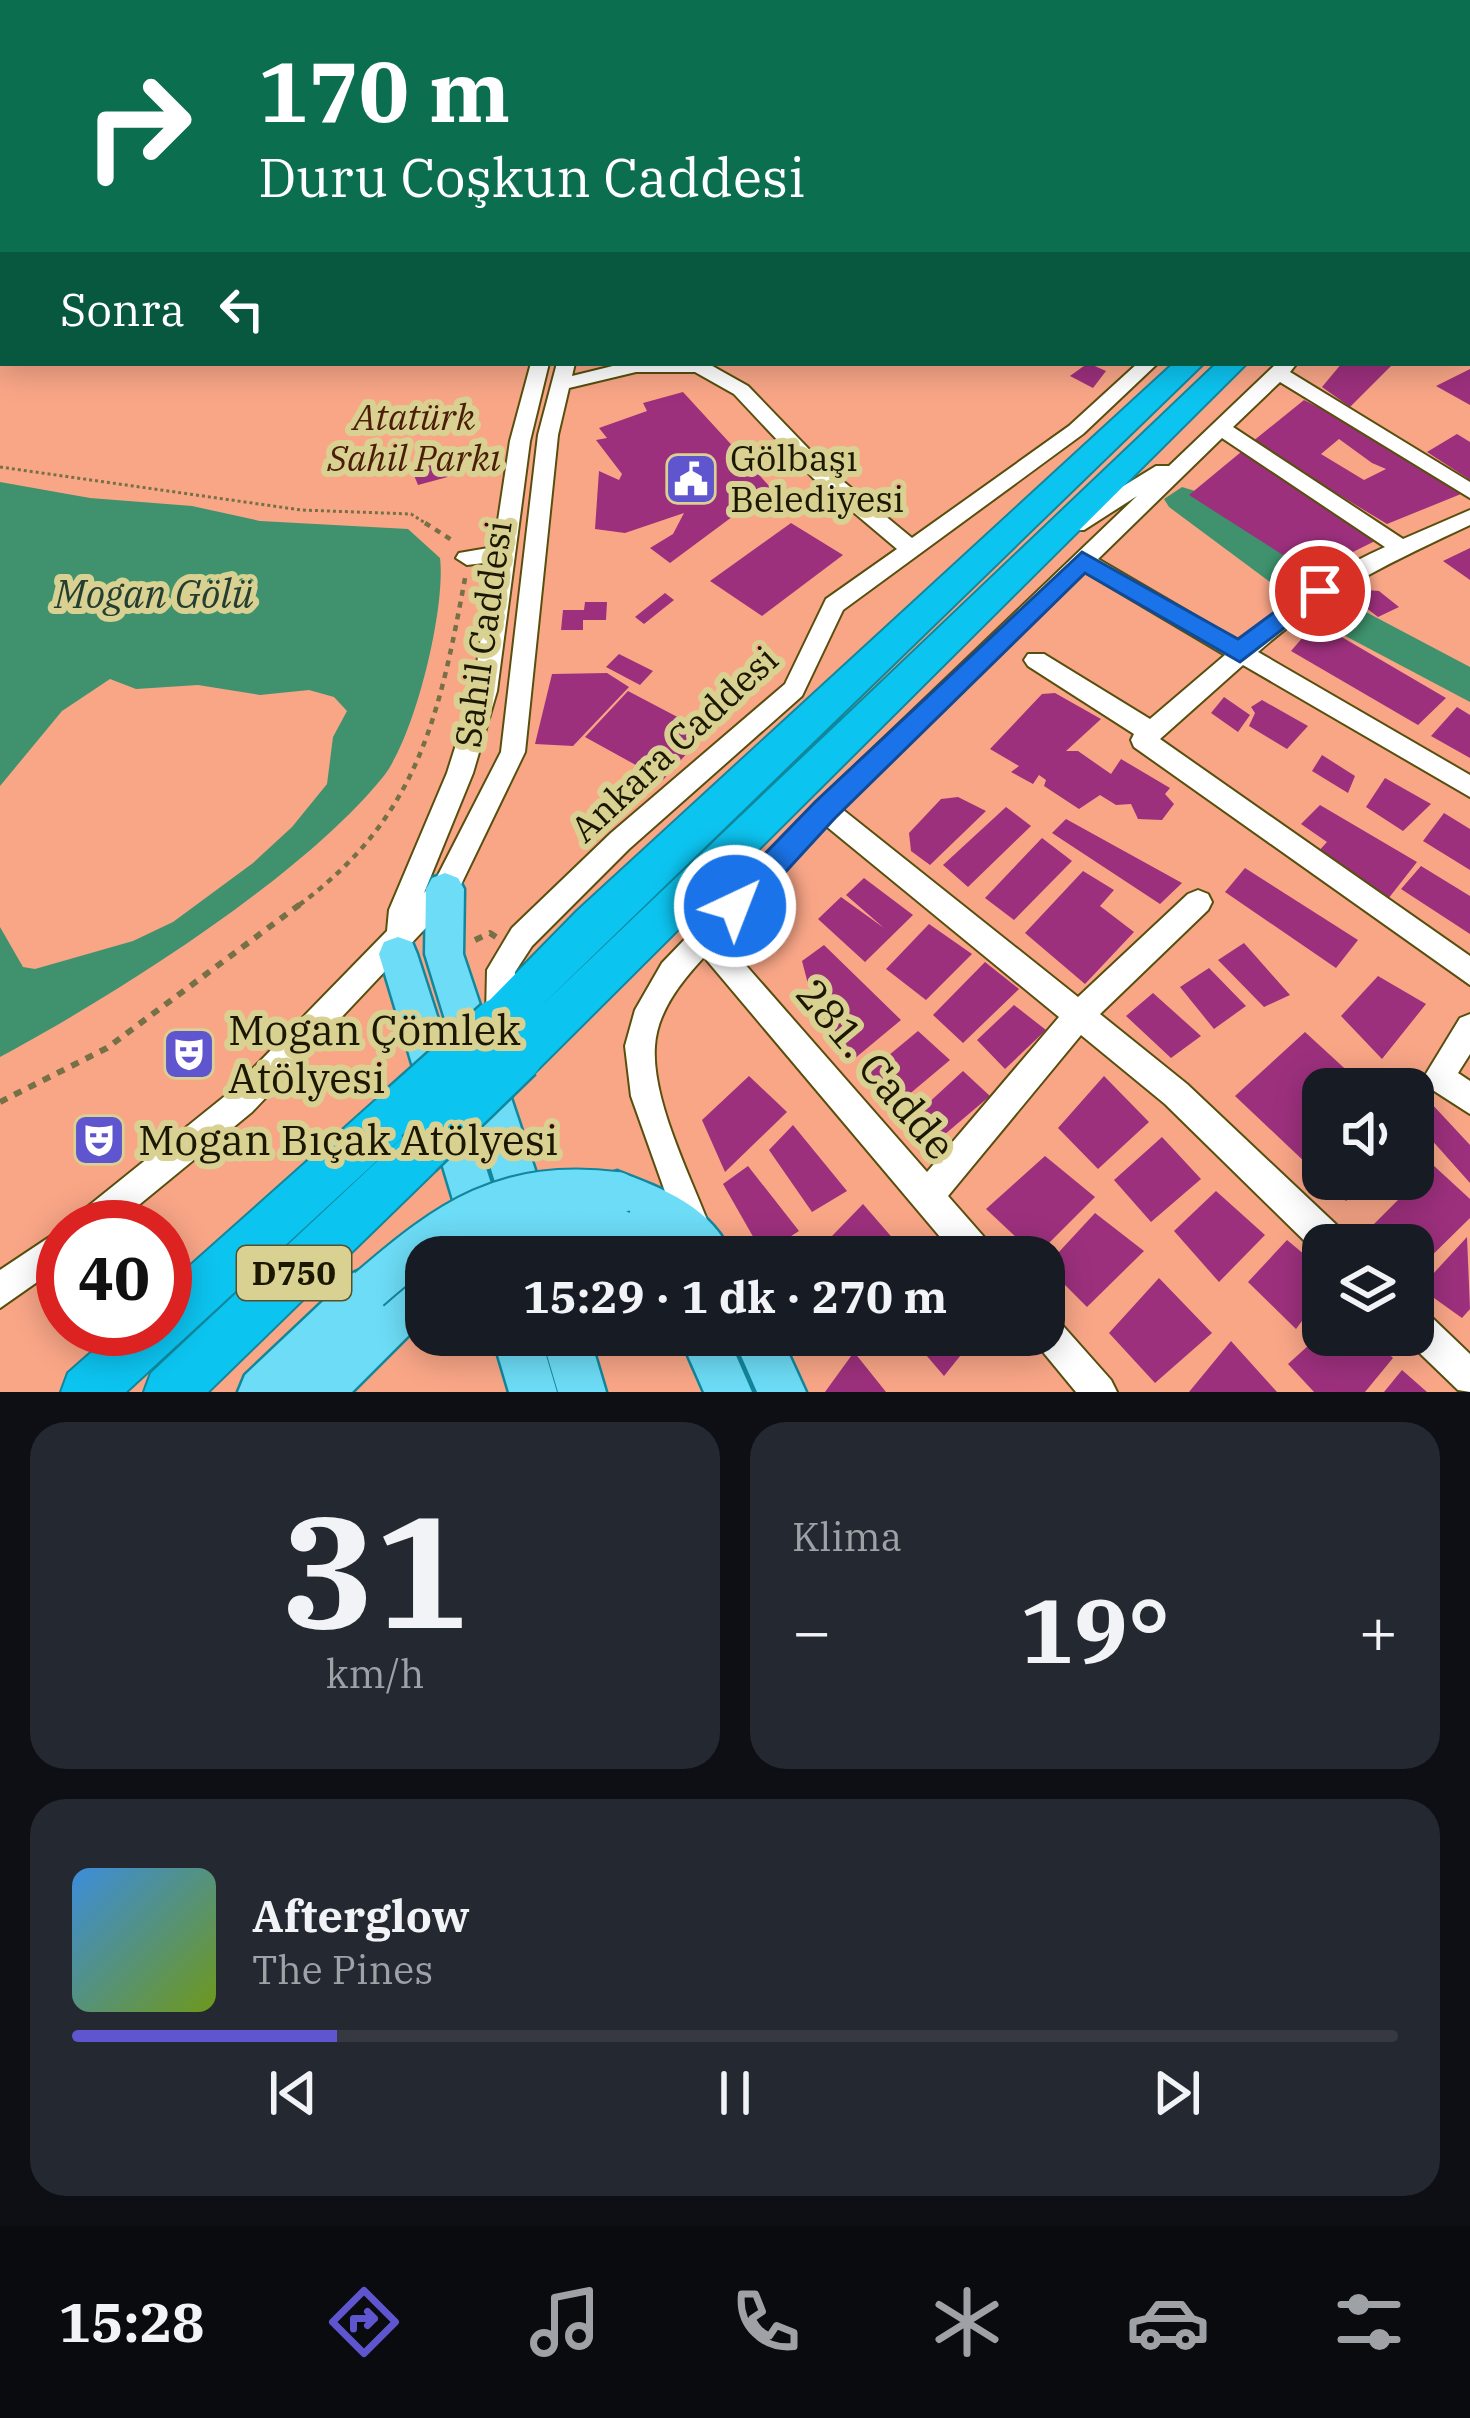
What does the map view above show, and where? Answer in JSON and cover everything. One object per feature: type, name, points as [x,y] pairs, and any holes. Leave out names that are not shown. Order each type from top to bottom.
[{"type":"highway","name":"D750","points":[[170,1392],[419,1154],[506,1032],[592,924],[1187,366]]},
{"type":"highway","name":"D750","points":[[192,1298],[403,1107],[506,1032],[1068,550],[1230,366]]},
{"type":"highway","points":[[87,1392],[127,1356]]},
{"type":"main road","points":[[445,889],[444,954],[534,1236]]},
{"type":"main road","points":[[399,945],[486,1236]]},
{"type":"main road","points":[[437,1236],[443,1228],[496,1198],[559,1187],[662,1236]]},
{"type":"main road","points":[[504,1236],[523,1226],[573,1221],[662,1236]]},
{"type":"main road","points":[[262,1392],[396,1296]]},
{"type":"main road","points":[[317,1392],[396,1296]]},
{"type":"main road","points":[[522,1356],[533,1392]]},
{"type":"main road","points":[[571,1356],[582,1392]]},
{"type":"main road","points":[[712,1356],[728,1392]]},
{"type":"main road","points":[[766,1356],[782,1392]]},
{"type":"street","points":[[399,945],[403,910],[476,725],[494,650],[520,441],[539,366]]},
{"type":"street","name":"Sahil Caddesi","points":[[121,1200],[200,1140],[399,945],[445,889],[513,752],[548,435],[562,374],[636,366]]},
{"type":"street","name":"Sahil Caddesi","points":[[693,366],[751,399],[830,483],[908,546]]},
{"type":"street","name":"Ankara Caddesi","points":[[506,1032],[501,970],[522,938],[620,841],[794,690],[834,605],[908,546],[1076,430],[1146,366]]},
{"type":"street","points":[[662,1236],[640,1046],[650,1010],[672,972],[1068,550],[1220,434],[1284,368],[1470,490]]},
{"type":"street","points":[[1068,550],[1220,434]]},
{"type":"street","points":[[1220,434],[1402,548]]},
{"type":"street","points":[[1470,517],[1314,595],[1240,652],[1143,740],[1470,972]]},
{"type":"street","points":[[1068,550],[1470,787]]},
{"type":"street","points":[[467,558],[506,553]]},
{"type":"street","points":[[1036,660],[1151,733]]},
{"type":"street","points":[[825,810],[1176,1094],[1311,1224]]},
{"type":"street","points":[[926,1197],[1079,1016],[1198,902]]},
{"type":"street","name":"281. Cadde","points":[[705,938],[961,1236]]},
{"type":"street","points":[[1470,1028],[1439,1077],[1470,1099]]},
{"type":"street","points":[[0,1290],[36,1264]]},
{"type":"street","points":[[1434,1343],[1470,1378]]},
{"type":"street","points":[[1065,1354],[1099,1392]]},
{"type":"path","points":[[0,467],[301,510],[411,514],[449,536],[467,558],[458,639],[442,701],[410,781],[346,870],[122,1037],[0,1102]]},
{"type":"green space","name":"Atatürk Sahil Parkı","points":[[0,366],[1470,366],[1470,1392],[0,1392]]},
{"type":"water","name":"Mogan Gölü","points":[[0,482],[90,498],[192,506],[260,521],[408,529],[440,558],[441,580],[426,671],[406,733],[383,777],[348,815],[205,931],[98,1001],[0,1057],[0,927],[23,967],[35,969],[133,941],[173,922],[253,863],[292,827],[327,784],[333,737],[347,711],[334,697],[309,690],[260,695],[198,685],[136,689],[110,679],[62,711],[0,786]]},
{"type":"building","points":[[1084,366],[1106,371],[1093,388],[1070,376]]},
{"type":"building","points":[[1340,366],[1391,366],[1350,407],[1322,387]]},
{"type":"building","points":[[1470,369],[1470,405],[1436,386]]},
{"type":"building","name":"Gölbaşı Belediyesi","points":[[683,392],[771,488],[670,563],[650,548],[673,534],[684,513],[625,533],[595,529],[599,471],[619,480],[622,474],[596,440],[607,438],[599,428],[647,411],[643,403]]},
{"type":"building","points":[[1304,400],[1461,494],[1387,524],[1252,442]],"holes":[[[1339,439],[1386,469],[1364,480],[1321,454]]]},
{"type":"building","points":[[1457,434],[1470,442],[1470,480],[1427,452]]},
{"type":"building","points":[[1241,452],[1381,538],[1311,573],[1189,495]]},
{"type":"building","points":[[447,459],[455,475],[418,485],[411,468]]},
{"type":"building","points":[[791,523],[843,555],[762,616],[710,581]]},
{"type":"building","points":[[1470,548],[1470,580],[1443,561]]},
{"type":"building","points":[[1379,591],[1399,607],[1378,617],[1352,597]]},
{"type":"building","points":[[665,593],[674,600],[644,624],[635,617]]},
{"type":"building","points":[[585,602],[607,602],[606,620],[583,620],[583,630],[561,630],[563,610],[584,610]]},
{"type":"building","points":[[1316,622],[1446,698],[1418,725],[1291,651]]},
{"type":"building","points":[[619,654],[653,671],[640,685],[606,667]]},
{"type":"building","points":[[607,673],[629,687],[573,746],[535,744],[552,674]]},
{"type":"building","points":[[628,691],[706,732],[663,780],[585,737]]},
{"type":"building","points":[[1055,693],[1101,719],[1066,751],[1078,751],[1111,774],[1121,759],[1170,788],[1165,794],[1174,804],[1162,820],[1138,819],[1131,804],[1116,805],[1100,795],[1079,809],[1044,786],[1046,780],[1039,775],[1033,784],[1011,772],[1019,766],[990,749],[1042,694]]},
{"type":"building","points":[[1224,697],[1250,715],[1238,732],[1211,713]]},
{"type":"building","points":[[1262,700],[1308,726],[1287,749],[1249,726],[1255,713],[1251,707]]},
{"type":"building","points":[[1457,707],[1470,715],[1470,758],[1431,736]]},
{"type":"building","points":[[1322,755],[1355,776],[1348,793],[1312,771]]},
{"type":"building","points":[[1385,778],[1431,804],[1403,831],[1366,807]]},
{"type":"building","points":[[958,797],[986,811],[930,865],[911,851],[909,833],[941,799]]},
{"type":"building","points":[[1320,805],[1417,862],[1388,899],[1316,854],[1327,842],[1301,824]]},
{"type":"building","points":[[1006,807],[1031,826],[968,887],[943,865]]},
{"type":"building","points":[[1444,813],[1470,829],[1470,870],[1423,841]]},
{"type":"building","points":[[1066,819],[1182,883],[1160,904],[1052,833]]},
{"type":"building","points":[[1042,838],[1072,861],[1014,920],[985,898]]},
{"type":"building","points":[[1421,866],[1470,896],[1470,934],[1401,889]]},
{"type":"building","points":[[1245,868],[1358,940],[1336,968],[1225,892]]},
{"type":"building","points":[[1083,871],[1114,890],[1100,906],[1134,932],[1085,984],[1025,933]]},
{"type":"building","points":[[864,878],[913,915],[865,962],[818,919],[841,897],[884,928],[846,895]]},
{"type":"building","points":[[929,924],[972,954],[926,1000],[886,969]]},
{"type":"building","points":[[1244,943],[1290,995],[1264,1007],[1218,960]]},
{"type":"building","points":[[824,945],[901,1020],[854,1059],[829,1035],[808,984],[802,961]]},
{"type":"building","points":[[985,962],[1019,989],[963,1043],[933,1015]]},
{"type":"building","points":[[1209,968],[1246,1006],[1214,1029],[1180,987]]},
{"type":"building","points":[[1378,976],[1426,1004],[1382,1059],[1341,1016]]},
{"type":"building","points":[[1153,993],[1201,1036],[1171,1058],[1126,1016]]},
{"type":"building","points":[[1014,1005],[1046,1030],[1005,1069],[977,1040]]},
{"type":"building","points":[[918,1031],[950,1060],[894,1107],[865,1075]]},
{"type":"building","points":[[1305,1032],[1344,1068],[1302,1068],[1302,1159],[1235,1096]]},
{"type":"building","points":[[963,1071],[990,1096],[931,1146],[911,1119]]},
{"type":"building","points":[[749,1076],[787,1112],[725,1172],[702,1120]]},
{"type":"building","points":[[1104,1076],[1149,1122],[1098,1169],[1058,1128]]},
{"type":"building","points":[[1434,1106],[1470,1145],[1470,1183],[1434,1143]]},
{"type":"building","points":[[793,1125],[847,1191],[812,1212],[769,1150]]},
{"type":"building","points":[[1162,1137],[1201,1179],[1151,1222],[1114,1180]]},
{"type":"building","points":[[1045,1156],[1095,1197],[1056,1236],[1015,1236],[986,1209]]},
{"type":"building","points":[[748,1166],[799,1231],[791,1236],[753,1236],[723,1184]]},
{"type":"building","points":[[1434,1166],[1470,1199],[1470,1218],[1434,1253],[1434,1224],[1374,1224],[1398,1200],[1434,1200]]},
{"type":"building","points":[[1216,1191],[1265,1235],[1219,1282],[1174,1231]]},
{"type":"building","points":[[863,1204],[891,1236],[832,1236]]},
{"type":"building","points":[[1095,1213],[1144,1251],[1087,1307],[1065,1285],[1065,1245]]},
{"type":"building","points":[[1467,1237],[1470,1309],[1462,1318],[1434,1298],[1434,1273]]},
{"type":"building","points":[[1287,1240],[1302,1252],[1302,1321],[1296,1329],[1248,1282]]},
{"type":"building","points":[[1159,1278],[1212,1333],[1155,1383],[1109,1333]]},
{"type":"building","points":[[1231,1341],[1277,1392],[1189,1392]]},
{"type":"building","points":[[1302,1351],[1302,1356],[1393,1358],[1365,1392],[1314,1392],[1288,1364]]},
{"type":"building","points":[[851,1356],[857,1356],[886,1392],[825,1392]]},
{"type":"building","points":[[927,1356],[960,1356],[944,1376]]},
{"type":"building","points":[[1402,1370],[1427,1392],[1384,1392]]},
{"type":"waterway","points":[[1182,499],[1350,621],[1470,686]]},
{"type":"place","name":"Gölbaşı Belediyesi","points":[[691,479]]},
{"type":"place","name":"Mogan Çömlek Atölyesi","points":[[189,1054]]},
{"type":"place","name":"Mogan Bıçak Atölyesi","points":[[99,1140]]},
{"type":"route","points":[[735,906],[825,810],[1082,560],[1240,652],[1320,591]]}]
